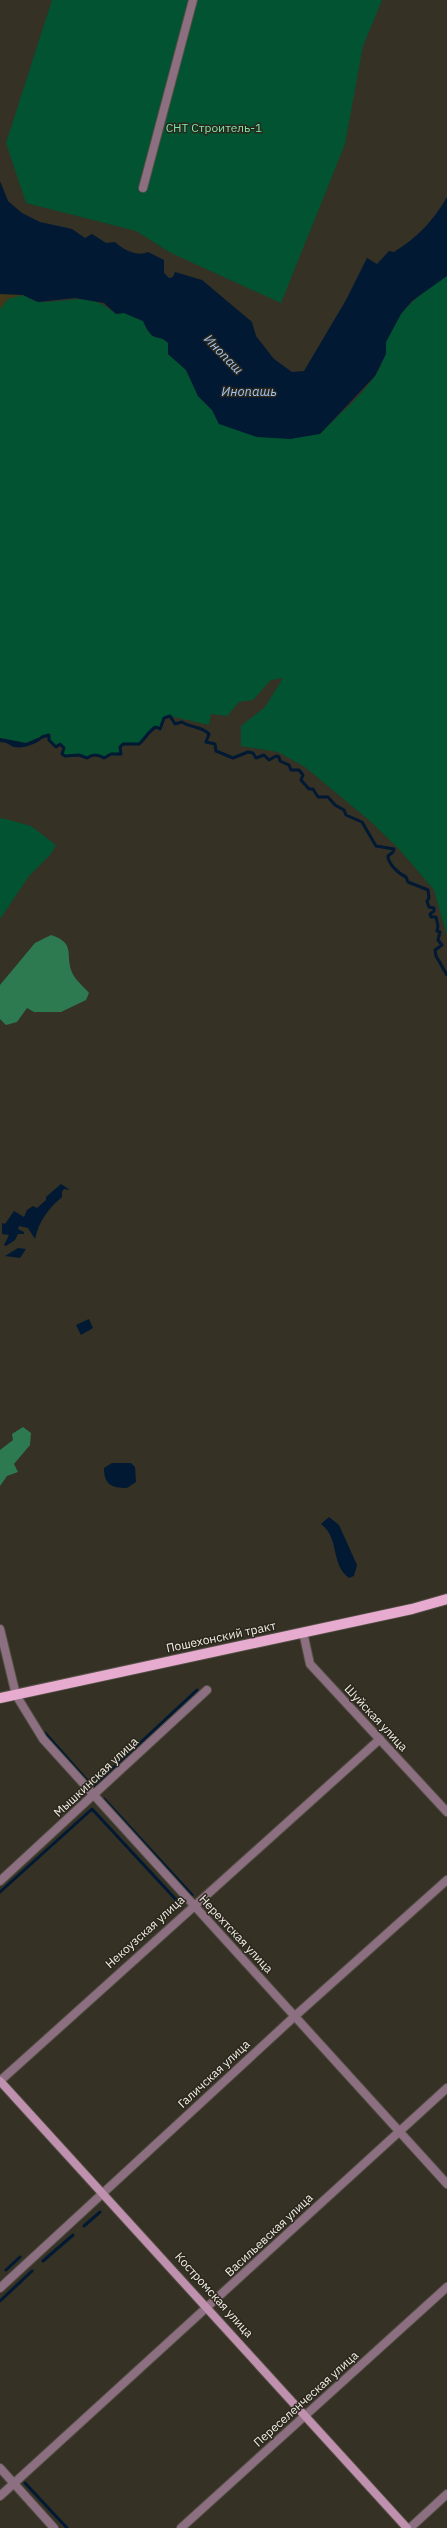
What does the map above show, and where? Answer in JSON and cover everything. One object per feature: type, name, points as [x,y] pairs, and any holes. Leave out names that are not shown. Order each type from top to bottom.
[{"type":"main road","name":"Пошехонский тракт","points":[[0,1698],[412,1609],[447,1599]]},
{"type":"street","points":[[143,188],[192,0]]},
{"type":"street","name":"Нерехтская улица","points":[[0,1630],[16,1695],[43,1739],[447,2184]]},
{"type":"street","name":"Шуйская улица","points":[[303,1632],[310,1664],[447,1812]]},
{"type":"street","name":"Мышкинская улица","points":[[0,1881],[94,1796],[207,1690]]},
{"type":"street","name":"Некоузская улица","points":[[0,2081],[193,1905],[380,1739]]},
{"type":"street","name":"Галичская улица","points":[[0,2288],[295,2016],[447,1880]]},
{"type":"street","name":"Костромская улица","points":[[0,2081],[409,2528]]},
{"type":"street","name":"Васильевская улица","points":[[0,2496],[208,2308],[399,2130],[447,2088]]},
{"type":"street","name":"Переселенческая улица","points":[[181,2528],[447,2287]]},
{"type":"street","points":[[0,2468],[54,2528]]},
{"type":"street","points":[[409,2528],[447,2494]]},
{"type":"green space","name":"СНТ Строитель-1","points":[[52,0],[382,0],[363,46],[345,144],[281,303],[171,253],[136,231],[26,203],[6,143]]},
{"type":"green space","points":[[447,276],[447,936],[434,890],[399,849],[370,821],[305,767],[278,752],[241,746],[241,726],[265,707],[283,678],[271,680],[253,700],[239,702],[227,716],[211,714],[209,725],[170,716],[164,718],[160,729],[156,727],[154,728],[139,744],[123,744],[120,747],[121,754],[104,758],[95,755],[87,758],[79,755],[65,756],[62,754],[64,748],[60,744],[56,747],[49,740],[49,735],[45,735],[26,743],[0,738],[0,309],[8,299],[23,295],[38,302],[79,299],[96,302],[116,314],[124,313],[143,321],[153,336],[165,340],[168,343],[168,354],[186,370],[198,396],[212,410],[219,424],[320,434],[356,399],[375,376],[383,360],[389,332],[402,313],[419,296]]},
{"type":"green space","points":[[2,818],[31,826],[56,845],[50,855],[29,876],[0,919],[0,819]]},
{"type":"green space","points":[[51,935],[64,941],[67,945],[72,973],[89,993],[86,1000],[61,1012],[34,1012],[27,1008],[17,1022],[6,1025],[0,1019],[0,985],[35,943]]},
{"type":"green space","points":[[23,1427],[31,1433],[30,1445],[14,1464],[18,1472],[7,1476],[0,1486],[0,1450],[13,1440],[12,1434]]},
{"type":"sand","points":[[8,293],[23,295],[8,299],[0,309],[0,294]]},
{"type":"water","name":"Инопашь","points":[[0,181],[8,201],[22,213],[40,222],[72,229],[85,238],[92,234],[106,243],[115,242],[122,248],[131,252],[139,254],[148,252],[164,260],[164,273],[169,278],[173,277],[175,272],[202,280],[252,322],[256,336],[274,359],[292,372],[304,371],[346,300],[367,258],[377,264],[389,251],[394,252],[418,234],[436,214],[447,197],[447,276],[412,301],[401,314],[386,342],[386,354],[375,376],[320,434],[290,439],[257,437],[219,424],[212,410],[198,396],[186,370],[168,354],[168,343],[161,338],[153,336],[143,321],[124,313],[116,314],[104,303],[75,298],[38,302],[23,295],[0,294]]},
{"type":"water","points":[[45,735],[40,741],[32,745],[22,747],[14,747],[0,742],[0,738],[26,743]]},
{"type":"water","points":[[61,1184],[70,1190],[64,1189],[62,1192],[62,1197],[53,1205],[42,1220],[35,1239],[28,1228],[19,1226],[18,1229],[24,1232],[24,1234],[18,1234],[15,1240],[6,1246],[4,1245],[9,1235],[2,1234],[2,1223],[5,1224],[14,1211],[24,1217],[27,1210],[33,1206],[37,1208],[46,1200],[46,1197]]},
{"type":"water","points":[[18,1248],[26,1249],[20,1258],[5,1256]]},
{"type":"water","points":[[89,1319],[93,1328],[81,1335],[76,1325]]},
{"type":"water","points":[[112,1463],[131,1463],[135,1467],[136,1482],[127,1488],[113,1486],[107,1482],[104,1474],[104,1468]]},
{"type":"water","points":[[329,1517],[339,1525],[357,1565],[354,1576],[349,1578],[339,1566],[331,1536],[321,1524]]},
{"type":"waterway","points":[[42,737],[49,735],[49,740],[56,747],[60,744],[64,748],[62,754],[65,756],[79,755],[87,758],[95,755],[104,758],[111,754],[121,754],[120,747],[123,744],[139,744],[154,728],[156,727],[160,729],[164,718],[170,716],[175,724],[182,722],[206,731],[209,734],[206,742],[215,744],[216,751],[233,758],[248,752],[253,753],[256,758],[264,755],[269,760],[276,756],[279,757],[280,761],[289,765],[291,770],[299,770],[303,775],[301,780],[309,789],[313,789],[318,797],[328,797],[335,805],[344,810],[346,815],[362,822],[376,846],[394,849],[388,856],[388,859],[392,865],[400,874],[406,877],[408,882],[428,890],[429,898],[427,901],[429,907],[434,908],[434,911],[430,914],[431,917],[436,917],[438,926],[437,931],[440,932],[438,940],[442,945],[435,950],[436,956],[447,975]]},
{"type":"waterway","points":[[45,1733],[91,1785],[95,1785],[197,1690]]},
{"type":"waterway","points":[[104,1799],[192,1895]]},
{"type":"waterway","points":[[0,1892],[92,1809],[181,1905]]},
{"type":"waterway","points":[[84,2226],[100,2212]]},
{"type":"waterway","points":[[43,2261],[73,2235]]},
{"type":"waterway","points":[[6,2270],[20,2257]]},
{"type":"waterway","points":[[0,2301],[32,2271]]},
{"type":"waterway","points":[[25,2483],[67,2528]]},
{"type":"water label","name":"Инопаш","points":[[224,354]]}]
